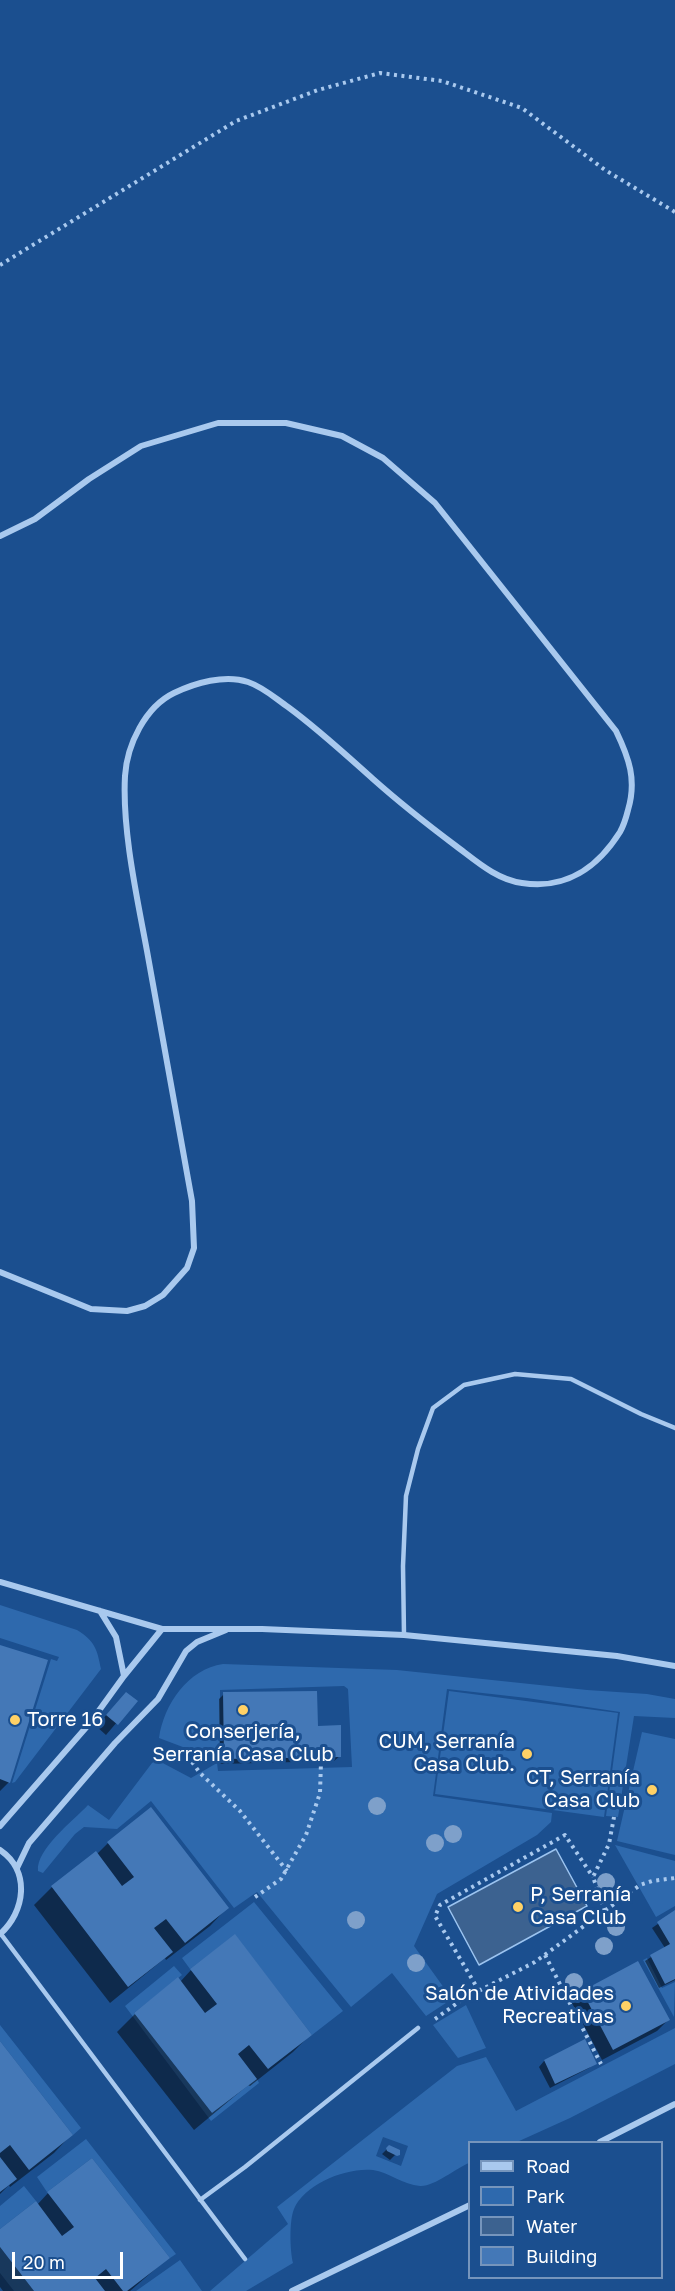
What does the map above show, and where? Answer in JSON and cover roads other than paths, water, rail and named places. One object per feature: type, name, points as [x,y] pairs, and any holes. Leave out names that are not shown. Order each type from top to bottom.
[{"type":"street","points":[[0,536],[35,519],[89,479],[141,446],[218,423],[286,423],[342,436],[383,458],[435,503],[610,723],[628,755],[633,778],[630,805],[623,827],[609,849],[586,871],[568,879],[548,883],[522,884],[494,873],[443,836],[376,782],[318,729],[265,690],[247,681],[231,678],[200,683],[169,695],[151,710],[137,732],[129,752],[125,775],[126,813],[139,908],[192,1201],[194,1248],[187,1269],[163,1295],[145,1306],[127,1311],[92,1309],[0,1272]]},
{"type":"street","points":[[0,1582],[162,1629],[404,1635],[617,1656],[675,1666]]},
{"type":"street","points":[[99,1610],[116,1636],[124,1676]]},
{"type":"street","points":[[0,1826],[90,1723],[162,1629]]},
{"type":"street","points":[[16,1868],[29,1843],[115,1743],[158,1700],[186,1651],[197,1642],[229,1629]]},
{"type":"street","points":[[0,1850],[6,1854],[16,1868],[21,1882],[18,1911],[11,1924],[0,1934]]},
{"type":"street","points":[[602,2141],[675,2104]]},
{"type":"street","points":[[291,2291],[468,2206]]},
{"type":"lane","points":[[404,1635],[402,1566],[406,1497],[418,1449],[433,1408],[464,1385],[514,1374],[571,1379],[641,1414],[675,1428]]},
{"type":"lane","points":[[0,1934],[244,2259]]},
{"type":"lane","points":[[200,2200],[254,2160],[418,2028]]},
{"type":"water","name":"P, Serranía Casa Club","points":[[556,1849],[587,1906],[479,1965],[448,1907]]},
{"type":"place","name":"Conserjería, Serranía Casa Club","points":[[243,1710]]},
{"type":"place","name":"Torre 16","points":[[15,1720]]},
{"type":"place","name":"CUM, Serranía Casa Club.","points":[[527,1754]]},
{"type":"place","name":"CT, Serranía Casa Club","points":[[652,1790]]},
{"type":"place","name":"P, Serranía Casa Club","points":[[518,1907]]},
{"type":"place","name":"Salón de Atividades Recreativas","points":[[626,2006]]}]
